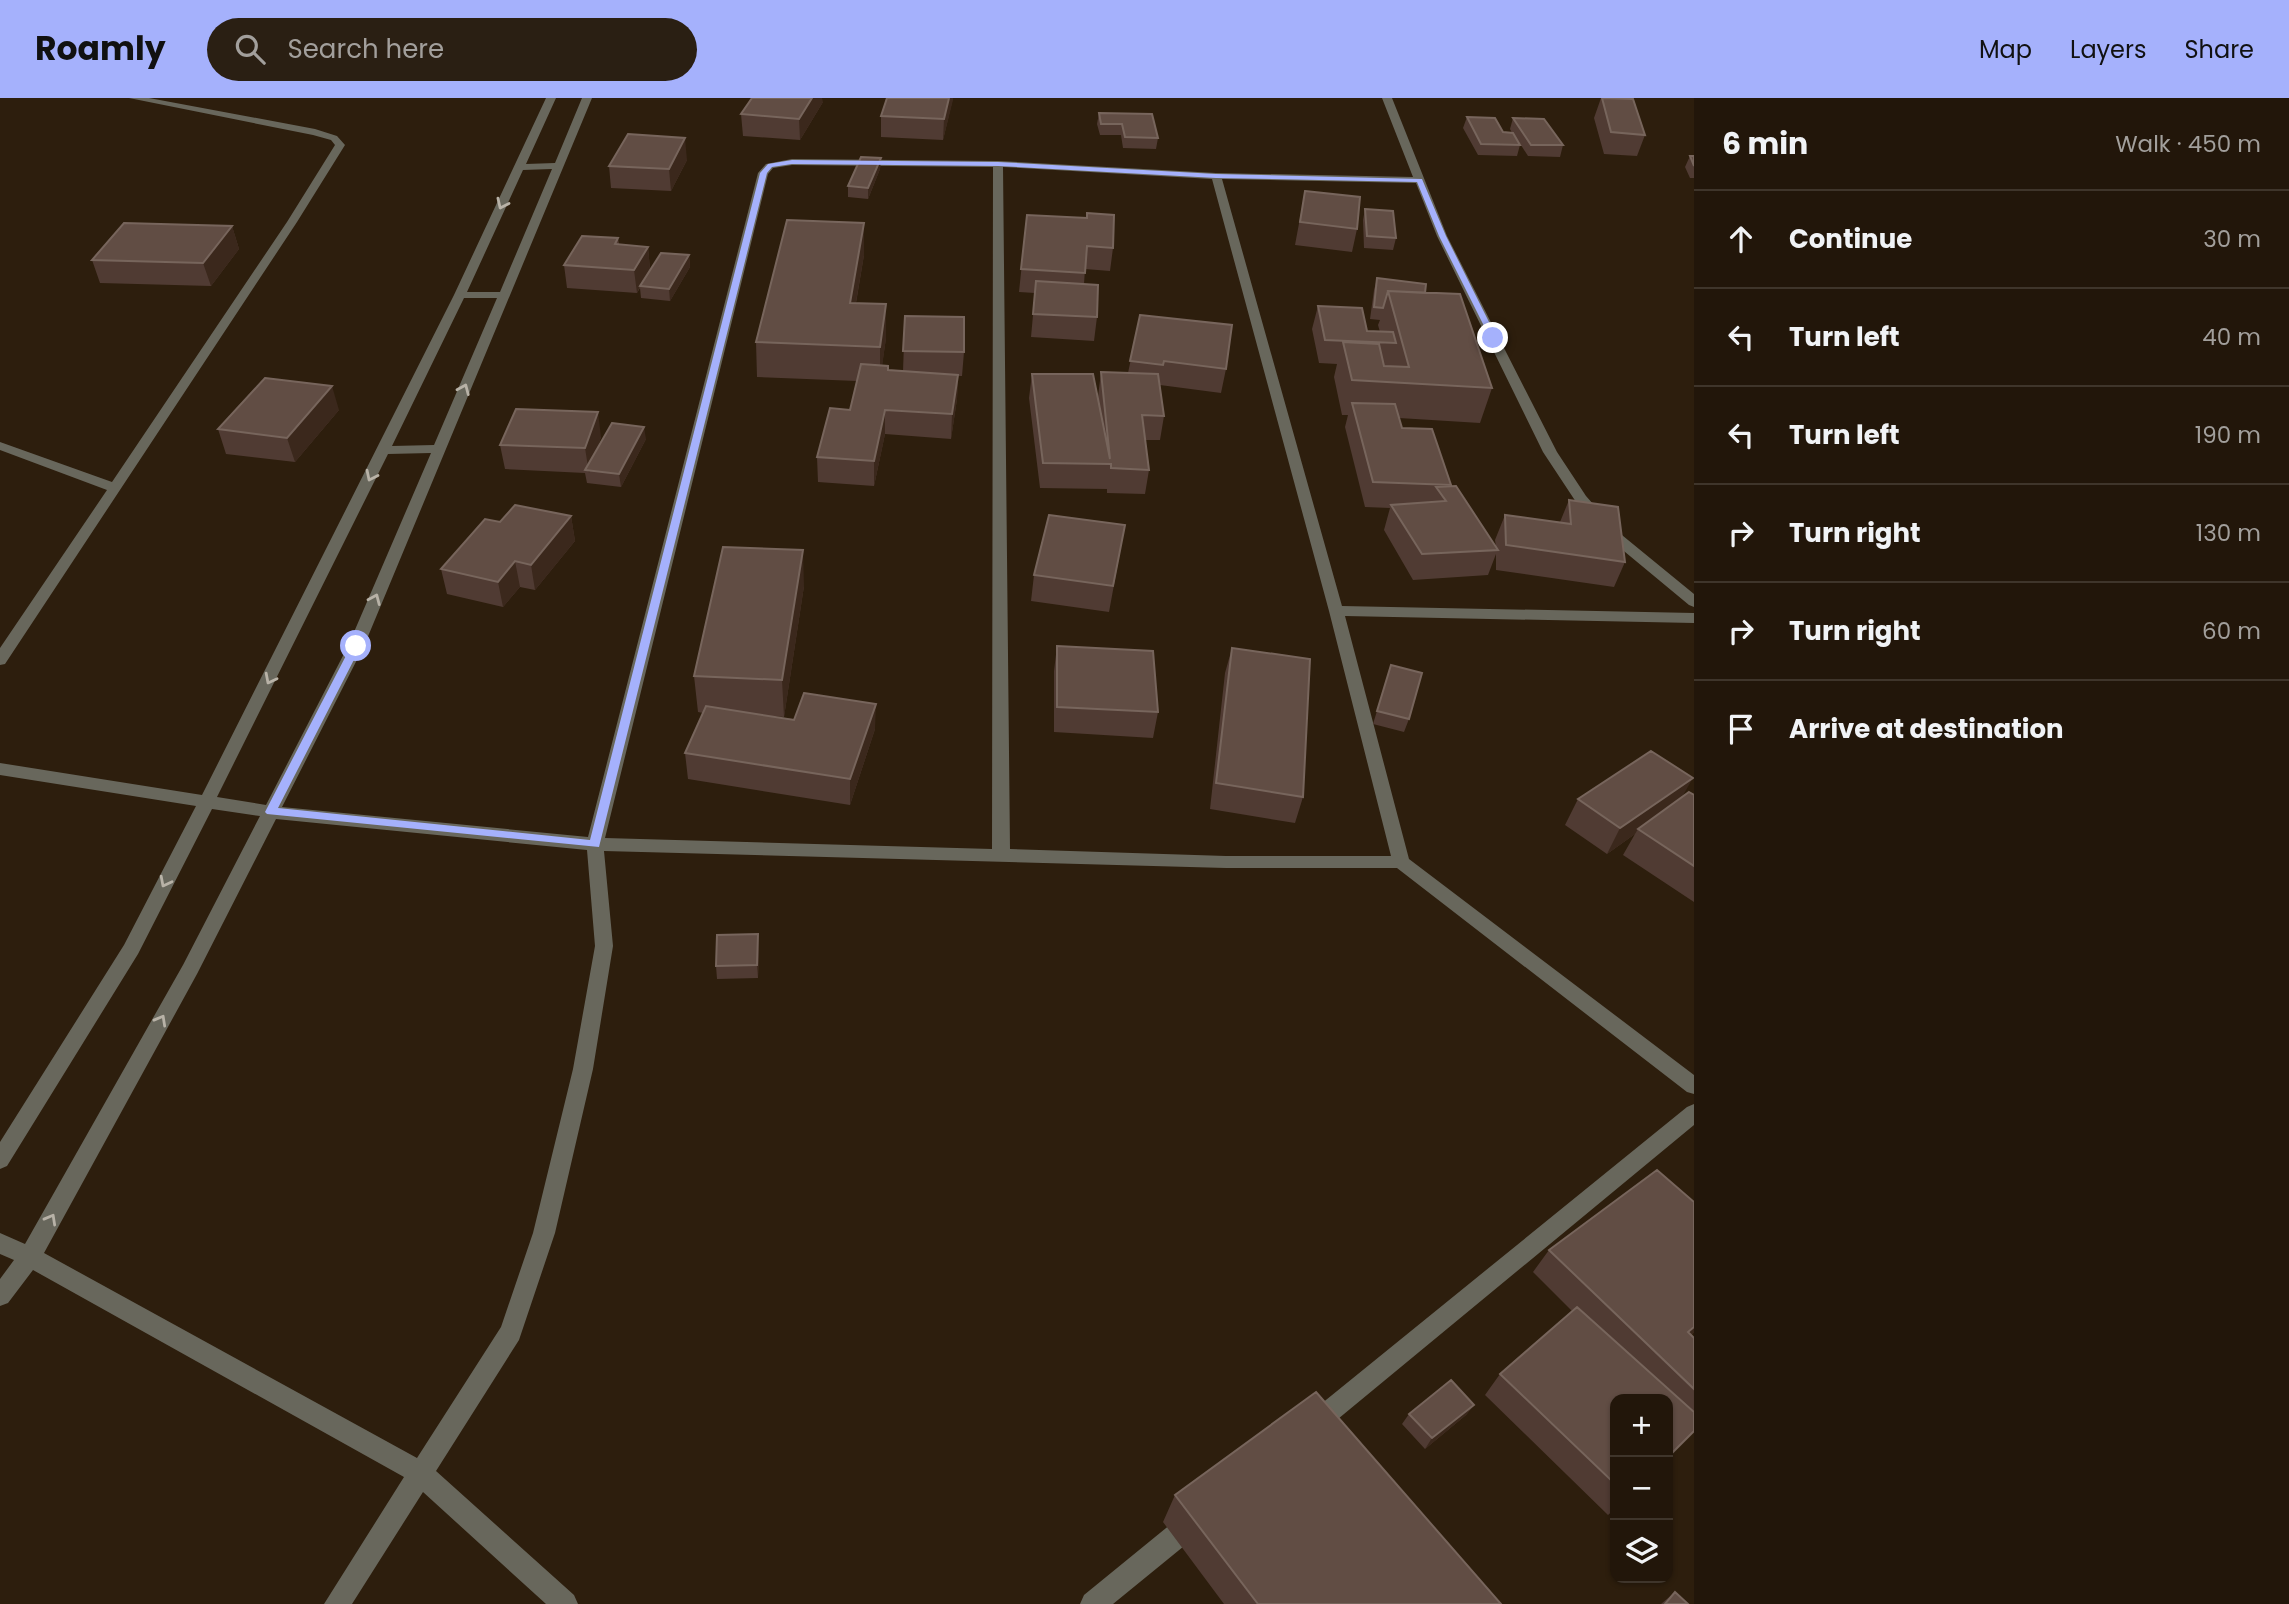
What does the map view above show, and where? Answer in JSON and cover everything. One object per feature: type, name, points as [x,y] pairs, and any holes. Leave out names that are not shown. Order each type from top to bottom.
[{"type":"street","points":[[0,660],[292,222],[340,145],[334,138],[315,132],[134,98]]},
{"type":"street","points":[[0,1160],[131,949],[384,450],[460,295],[551,98]]},
{"type":"street","points":[[0,1296],[30,1257],[190,969],[356,646],[587,98]]},
{"type":"street","points":[[1387,98],[1442,236],[1544,440],[1574,489],[1612,534],[1694,602]]},
{"type":"street","points":[[337,1604],[511,1332],[544,1233],[583,1069],[604,946],[595,844],[764,173],[770,166],[792,162],[998,164],[1216,176],[1420,180]]},
{"type":"street","points":[[998,164],[1001,856]]},
{"type":"street","points":[[519,167],[558,166]]},
{"type":"street","points":[[1216,176],[1336,611],[1401,862]]},
{"type":"street","points":[[460,295],[504,295]]},
{"type":"street","points":[[0,446],[115,488]]},
{"type":"street","points":[[384,450],[438,449]]},
{"type":"street","points":[[1336,611],[1694,618]]},
{"type":"street","points":[[0,769],[271,812],[595,844],[1226,862],[1401,862],[1694,1086]]},
{"type":"street","points":[[1297,1438],[1694,1113]]},
{"type":"street","points":[[0,1243],[30,1257],[419,1472],[565,1604]]},
{"type":"street","points":[[1093,1604],[1211,1508]]},
{"type":"building","points":[[752,98],[812,98],[799,119],[741,114]]},
{"type":"building","points":[[887,98],[949,98],[944,119],[881,116]]},
{"type":"building","points":[[1602,98],[1633,99],[1645,135],[1611,132]]},
{"type":"building","points":[[1099,113],[1152,114],[1158,138],[1125,137],[1122,124],[1101,124]]},
{"type":"building","points":[[1467,117],[1495,118],[1503,132],[1513,133],[1520,145],[1481,144]]},
{"type":"building","points":[[1513,118],[1544,119],[1563,145],[1531,145]]},
{"type":"building","points":[[628,134],[685,138],[669,169],[609,166]]},
{"type":"building","points":[[861,157],[881,158],[868,188],[848,186]]},
{"type":"building","points":[[1305,191],[1360,197],[1357,229],[1300,222]]},
{"type":"building","points":[[1365,209],[1393,211],[1396,238],[1367,236]]},
{"type":"building","points":[[1087,213],[1114,215],[1113,248],[1087,246],[1085,273],[1021,269],[1027,215],[1087,218]]},
{"type":"building","points":[[787,220],[864,223],[850,303],[886,304],[880,347],[756,342]]},
{"type":"building","points":[[124,223],[232,226],[203,263],[92,260]]},
{"type":"building","points":[[582,236],[618,238],[615,244],[648,247],[634,270],[564,265]]},
{"type":"building","points":[[661,253],[689,255],[669,289],[640,286]]},
{"type":"building","points":[[1377,278],[1426,284],[1425,293],[1388,291],[1383,308],[1374,307]]},
{"type":"building","points":[[1036,281],[1098,285],[1097,317],[1033,314]]},
{"type":"building","points":[[1388,291],[1460,294],[1492,388],[1352,380],[1343,342],[1379,344],[1384,366],[1409,367]]},
{"type":"building","points":[[1318,306],[1362,308],[1367,331],[1393,332],[1396,343],[1325,340]]},
{"type":"building","points":[[1140,315],[1232,325],[1226,369],[1164,361],[1163,365],[1130,361]]},
{"type":"building","points":[[905,316],[964,317],[964,352],[903,351]]},
{"type":"building","points":[[861,364],[888,366],[888,370],[958,375],[952,414],[885,410],[874,461],[817,457],[830,408],[850,410]]},
{"type":"building","points":[[1101,372],[1158,374],[1164,416],[1142,415],[1149,470],[1111,468],[1111,464],[1043,463],[1032,374],[1093,374],[1110,459]]},
{"type":"building","points":[[265,378],[332,386],[287,438],[218,429]]},
{"type":"building","points":[[1352,403],[1395,404],[1402,428],[1432,429],[1451,485],[1373,482]]},
{"type":"building","points":[[516,409],[598,412],[585,448],[500,445]]},
{"type":"building","points":[[612,423],[644,427],[619,474],[585,470]]},
{"type":"building","points":[[1456,486],[1498,550],[1422,554],[1391,505],[1446,501],[1436,487]]},
{"type":"building","points":[[1569,500],[1618,507],[1625,562],[1506,545],[1505,515],[1571,524]]},
{"type":"building","points":[[515,505],[571,516],[531,565],[515,561],[498,582],[441,569],[485,519],[500,522]]},
{"type":"building","points":[[1049,515],[1125,525],[1113,586],[1034,575]]},
{"type":"building","points":[[723,547],[803,550],[782,680],[694,676]]},
{"type":"building","points":[[1057,646],[1153,651],[1158,712],[1057,707]]},
{"type":"building","points":[[1232,648],[1310,659],[1303,797],[1216,783]]},
{"type":"building","points":[[1391,665],[1422,673],[1409,719],[1377,711]]},
{"type":"building","points":[[804,693],[876,704],[850,779],[685,753],[706,706],[794,720]]},
{"type":"building","points":[[1651,751],[1693,778],[1620,828],[1578,799]]},
{"type":"building","points":[[1689,792],[1694,795],[1694,866],[1638,829]]},
{"type":"building","points":[[758,934],[757,965],[716,966],[717,935]]},
{"type":"building","points":[[1657,1170],[1694,1202],[1694,1327],[1688,1332],[1694,1338],[1694,1389],[1549,1250]]},
{"type":"building","points":[[1577,1307],[1694,1412],[1694,1431],[1673,1452],[1673,1394],[1610,1394],[1610,1479],[1500,1374]]},
{"type":"building","points":[[1451,1380],[1474,1405],[1432,1438],[1409,1414]]},
{"type":"building","points":[[1316,1392],[1501,1604],[1258,1604],[1175,1495]]},
{"type":"building","points":[[1675,1592],[1688,1604],[1665,1604]]},
{"type":"route","points":[[356,646],[271,812],[595,844],[764,173],[770,166],[792,162],[998,164],[1216,176],[1420,180],[1442,236],[1493,338]]}]
